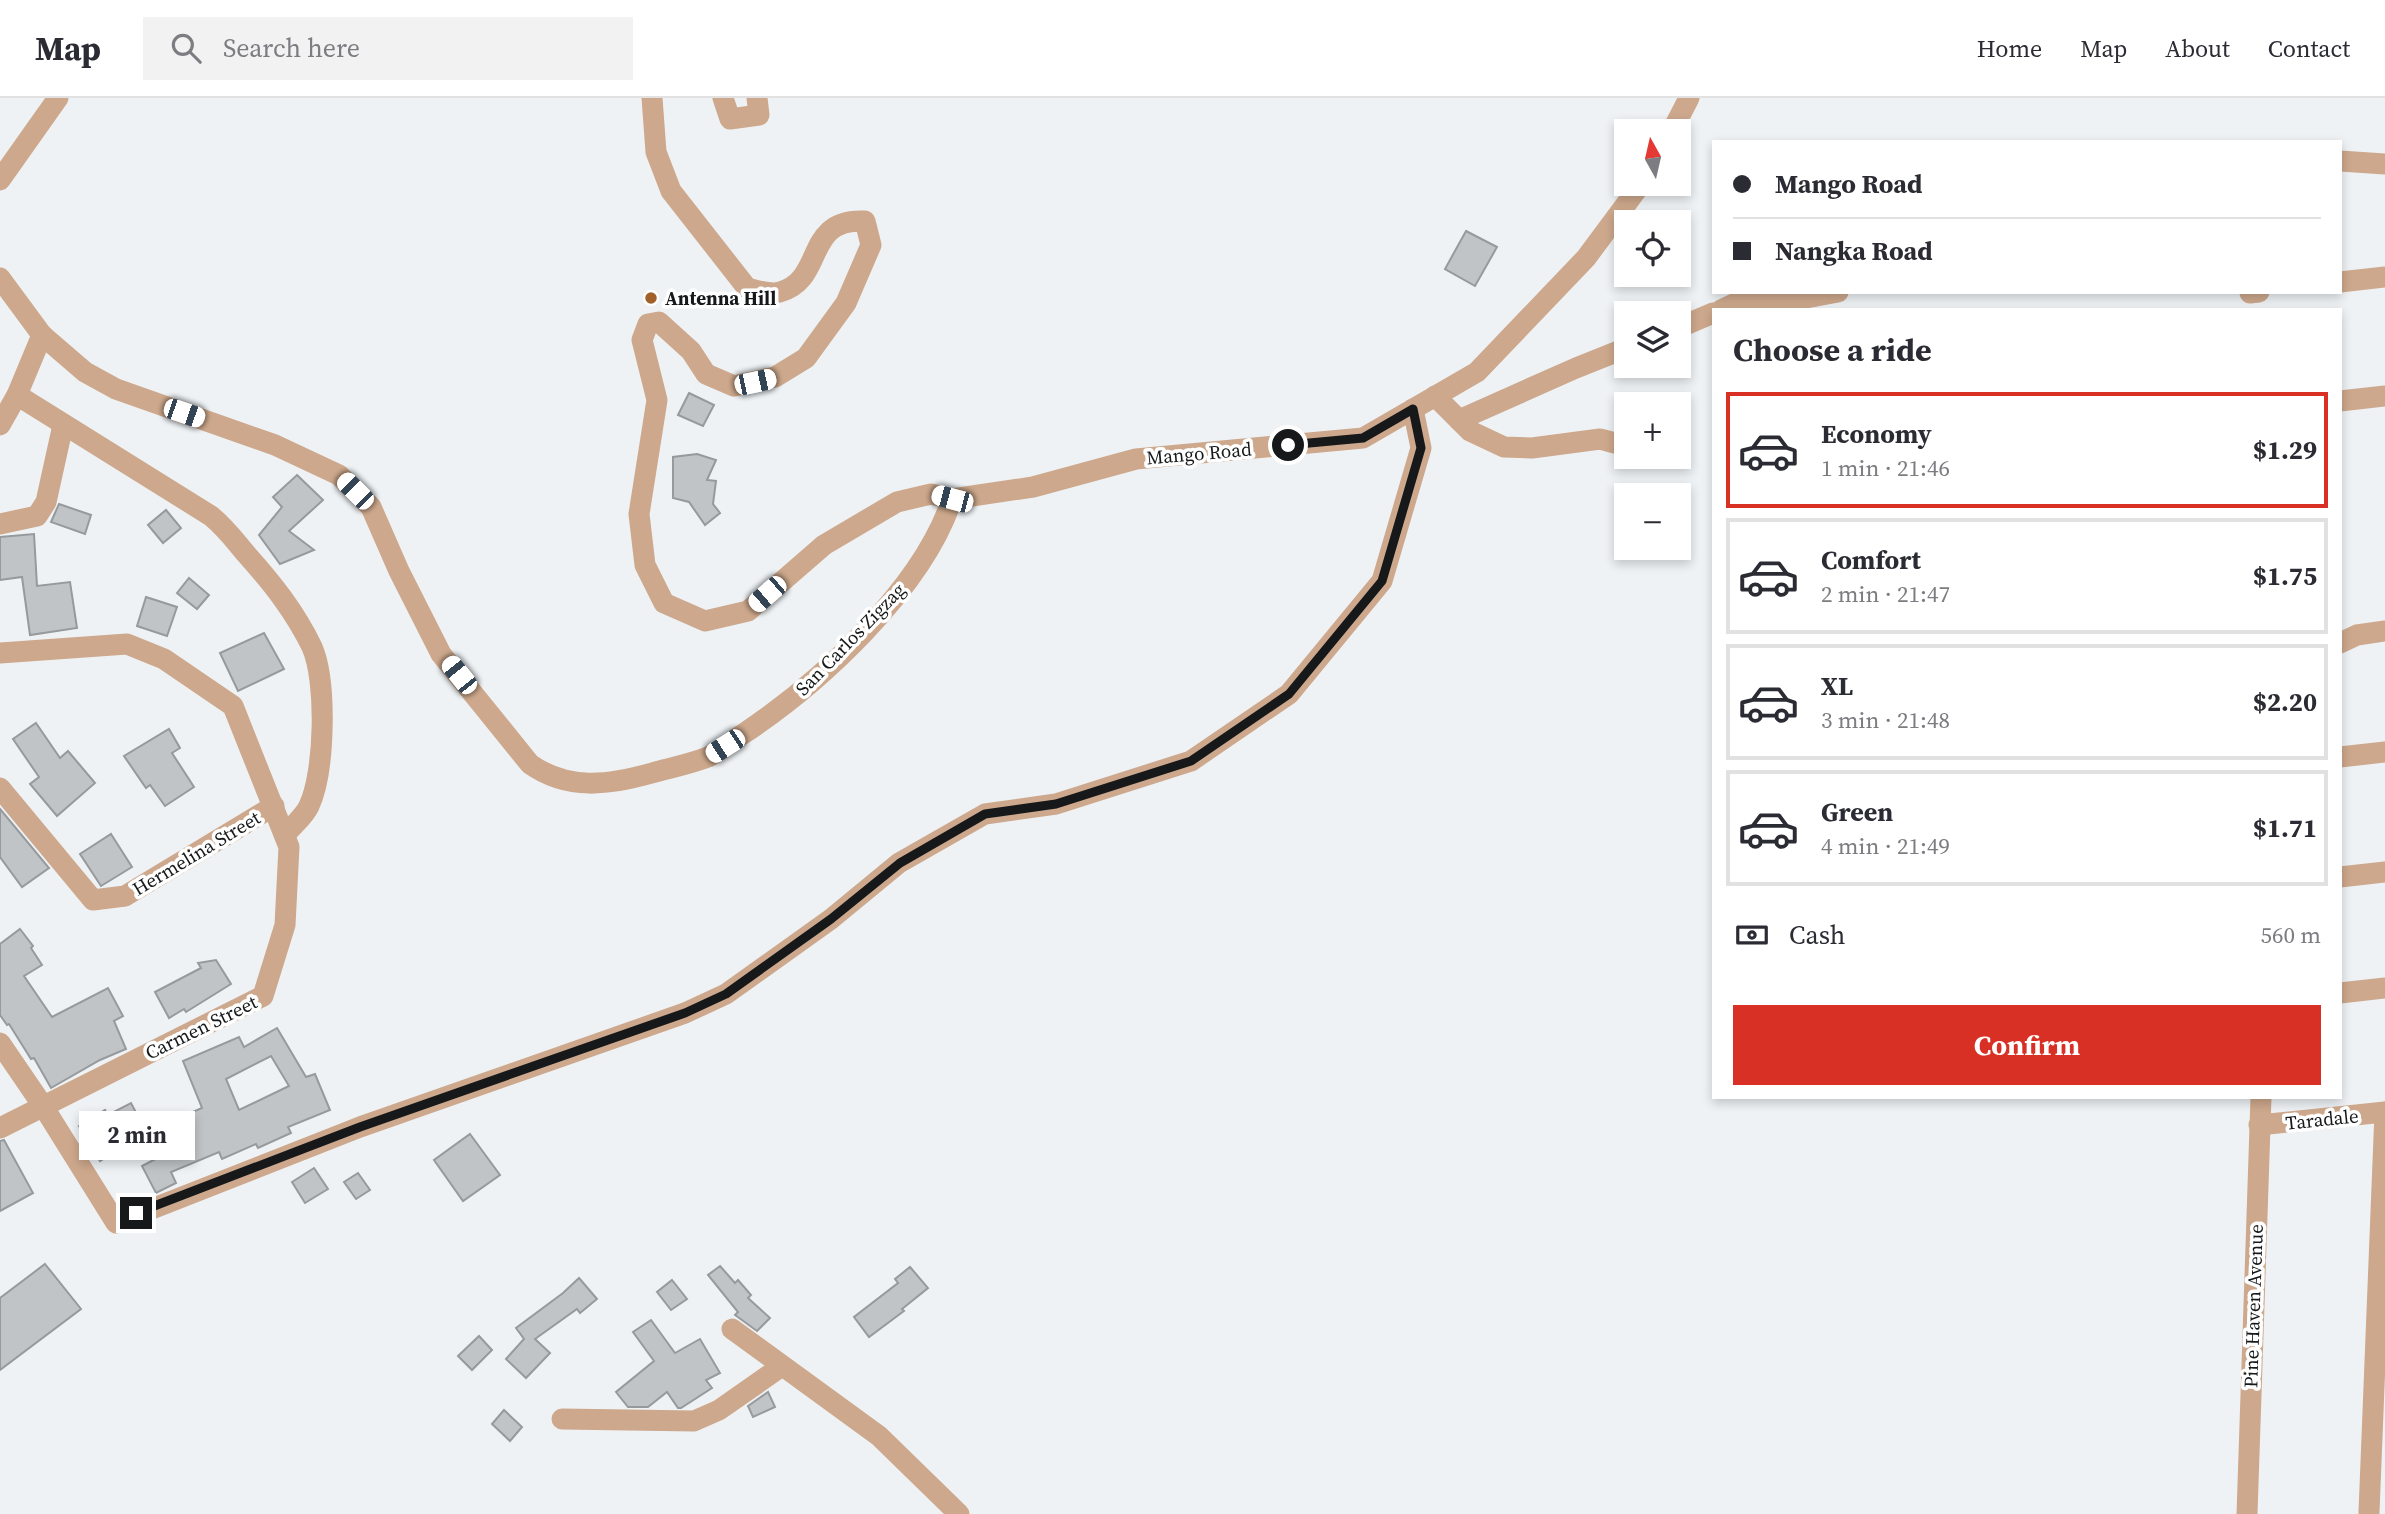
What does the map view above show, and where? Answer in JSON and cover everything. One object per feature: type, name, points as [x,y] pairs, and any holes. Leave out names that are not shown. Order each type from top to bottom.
[{"type":"street","points":[[0,180],[58,98]]},
{"type":"street","points":[[652,98],[656,152],[671,191],[747,288],[778,293],[799,282],[830,227],[848,220],[865,220],[871,245],[846,303],[806,358],[775,377],[734,386],[706,374],[691,351],[659,321],[648,324],[642,340],[657,400],[639,514],[645,565],[664,603],[705,621],[748,611],[824,545],[897,502],[931,494],[952,499]]},
{"type":"street","points":[[723,98],[730,118],[759,115],[757,98]]},
{"type":"street","points":[[1678,119],[1689,98]]},
{"type":"street","points":[[2342,161],[2385,164]]},
{"type":"street","name":"Mango Road","points":[[952,499],[1033,487],[1136,459],[1363,438],[1477,372],[1586,258],[1632,196]]},
{"type":"street","points":[[2342,282],[2385,276]]},
{"type":"street","name":"San Carlos Zigzag","points":[[0,278],[42,335],[85,372],[116,389],[275,444],[339,475],[371,507],[399,571],[442,654],[530,764],[545,774],[576,782],[616,783],[709,757],[759,724],[815,681],[899,594],[944,522],[952,499]]},
{"type":"street","points":[[1725,308],[1742,300],[1807,298],[1828,294]]},
{"type":"street","points":[[1691,322],[1712,313]]},
{"type":"street","points":[[0,425],[17,395],[42,335]]},
{"type":"street","points":[[1459,420],[1614,353]]},
{"type":"street","points":[[17,395],[225,527],[284,597],[313,650],[320,690],[322,732],[317,776],[308,807],[285,835]]},
{"type":"street","points":[[1436,396],[1470,432],[1504,447],[1532,448],[1600,439],[1614,443]]},
{"type":"street","points":[[2342,401],[2385,396]]},
{"type":"street","points":[[0,1043],[116,1223],[360,1127],[685,1013],[726,994],[831,919],[900,863],[985,814],[1056,804],[1191,761],[1289,694],[1382,581],[1421,448],[1413,409]]},
{"type":"street","points":[[0,524],[37,516],[46,502],[63,425]]},
{"type":"street","points":[[2342,642],[2357,635],[2385,631]]},
{"type":"street","name":"Carmen Street","points":[[0,653],[127,644],[164,659],[233,706],[289,848],[285,925],[263,996],[0,1128]]},
{"type":"street","points":[[2342,757],[2385,752]]},
{"type":"street","name":"Hermelina Street","points":[[0,788],[93,900],[125,896],[274,806]]},
{"type":"street","points":[[2342,877],[2385,872]]},
{"type":"street","points":[[2342,993],[2385,988]]},
{"type":"street","name":"Pine Haven Avenue","points":[[2247,1514],[2260,1099]]},
{"type":"street","points":[[2371,1512],[2385,1112]]},
{"type":"street","name":"Taradale","points":[[2259,1125],[2385,1112]]},
{"type":"street","points":[[732,1329],[879,1436],[959,1514]]},
{"type":"street","points":[[562,1419],[694,1421],[719,1410],[782,1366]]},
{"type":"building","points":[[1466,231],[1497,247],[1475,286],[1445,269]]},
{"type":"building","points":[[689,393],[714,405],[703,426],[678,415]]},
{"type":"building","points":[[697,454],[716,460],[707,480],[716,481],[713,504],[720,513],[705,525],[689,502],[673,498],[673,457]]},
{"type":"building","points":[[297,475],[323,500],[289,531],[314,550],[280,564],[259,535],[282,507],[273,497]]},
{"type":"building","points":[[59,504],[91,515],[85,534],[51,522]]},
{"type":"building","points":[[166,510],[181,528],[163,543],[148,525]]},
{"type":"building","points":[[34,534],[37,586],[70,582],[77,628],[30,635],[22,577],[0,580],[0,537]]},
{"type":"building","points":[[189,578],[209,595],[197,609],[177,593]]},
{"type":"building","points":[[146,597],[177,607],[167,636],[137,626]]},
{"type":"building","points":[[264,633],[284,669],[238,691],[220,653]]},
{"type":"building","points":[[36,723],[60,758],[68,751],[95,783],[57,816],[30,784],[39,777],[13,739]]},
{"type":"building","points":[[169,729],[180,748],[172,753],[194,787],[165,806],[150,785],[146,788],[124,756]]},
{"type":"building","points":[[0,809],[49,868],[22,887],[0,857]]},
{"type":"building","points":[[111,834],[132,867],[101,886],[80,854]]},
{"type":"building","points":[[20,929],[33,946],[31,948],[42,965],[24,976],[52,1017],[108,988],[123,1016],[114,1021],[126,1049],[100,1060],[51,1088],[34,1058],[31,1059],[9,1024],[7,1025],[0,1015],[0,944]]},
{"type":"building","points":[[216,960],[231,984],[186,1012],[184,1009],[169,1018],[155,992],[201,968],[198,963]]},
{"type":"building","points":[[277,1028],[306,1077],[315,1074],[330,1110],[288,1127],[291,1133],[258,1148],[256,1144],[222,1159],[219,1152],[171,1172],[176,1183],[156,1193],[142,1166],[173,1150],[165,1133],[184,1125],[181,1117],[202,1108],[183,1061],[239,1037],[244,1047]],"holes":[[[271,1056],[289,1086],[239,1110],[226,1079]]]},
{"type":"building","points":[[131,1103],[143,1126],[121,1138],[126,1144],[100,1161],[79,1126],[105,1110],[108,1115]]},
{"type":"building","points":[[470,1134],[500,1175],[463,1201],[434,1160]]},
{"type":"building","points":[[4,1140],[33,1193],[0,1211],[0,1141]]},
{"type":"building","points":[[314,1168],[328,1189],[305,1203],[292,1182]]},
{"type":"building","points":[[358,1173],[370,1190],[356,1199],[344,1182]]},
{"type":"building","points":[[45,1264],[81,1309],[0,1370],[0,1298]]},
{"type":"building","points":[[720,1266],[735,1283],[738,1280],[751,1295],[748,1298],[770,1318],[757,1331],[735,1315],[738,1312],[708,1275]]},
{"type":"building","points":[[910,1267],[928,1288],[902,1309],[904,1311],[869,1337],[854,1317],[898,1283],[895,1279]]},
{"type":"building","points":[[579,1278],[597,1299],[580,1313],[577,1309],[535,1339],[550,1353],[526,1378],[506,1359],[524,1339],[516,1328]]},
{"type":"building","points":[[672,1280],[687,1299],[671,1310],[657,1292]]},
{"type":"building","points":[[651,1320],[675,1353],[700,1339],[720,1373],[706,1380],[712,1388],[681,1408],[678,1408],[667,1392],[648,1407],[628,1407],[616,1392],[654,1361],[633,1332]]},
{"type":"building","points":[[479,1336],[492,1350],[472,1370],[458,1356]]},
{"type":"building","points":[[768,1392],[775,1407],[753,1417],[748,1406]]},
{"type":"building","points":[[504,1410],[522,1427],[510,1441],[492,1424]]},
{"type":"place","name":"Antenna Hill","points":[[651,298]]},
{"type":"route","points":[[136,1213],[360,1127],[685,1013],[726,994],[831,919],[900,863],[985,814],[1056,804],[1191,761],[1289,694],[1382,581],[1421,448],[1413,409],[1363,438],[1288,445]]}]
